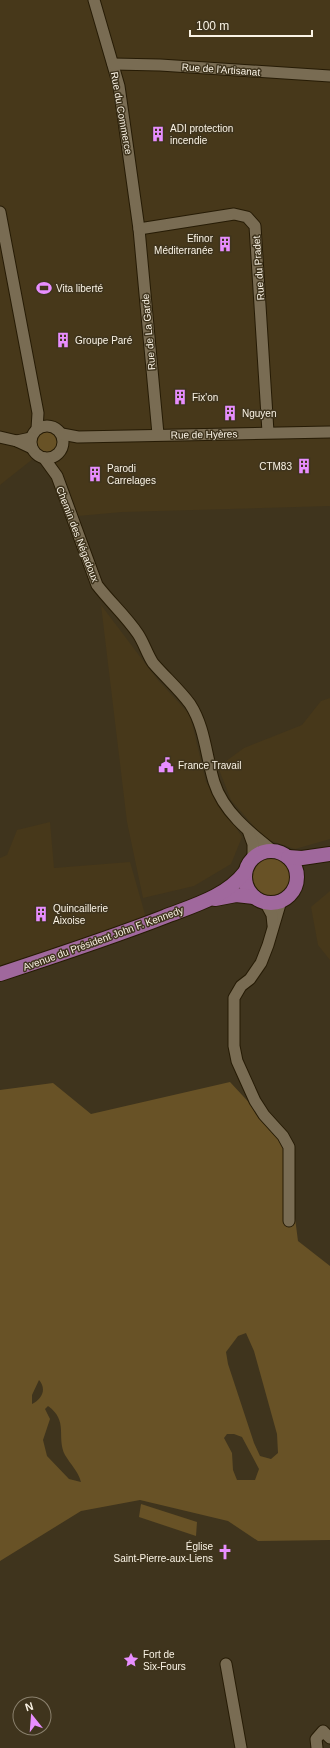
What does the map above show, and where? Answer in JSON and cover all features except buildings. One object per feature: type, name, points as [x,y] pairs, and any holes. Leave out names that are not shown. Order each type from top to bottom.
[{"type":"main road","points":[[272,850],[282,853],[288,857],[295,866],[297,878],[293,891],[281,901],[260,900],[247,888],[245,872],[253,857],[262,852],[272,850]]},
{"type":"main road","points":[[288,857],[302,858],[330,855]]},
{"type":"main road","points":[[297,878],[310,867],[330,855]]},
{"type":"main road","name":"Avenue du Président John F. Kennedy","points":[[0,974],[134,929],[205,901],[233,885],[245,872]]},
{"type":"main road","name":"Avenue du Président John F. Kennedy","points":[[205,901],[232,896],[260,900]]},
{"type":"street","name":"Rue du Commerce","points":[[94,0],[113,64],[122,107],[139,229]]},
{"type":"street","name":"Rue de l'Artisanat","points":[[113,64],[160,65],[330,76]]},
{"type":"street","points":[[0,212],[38,413],[37,435],[35,453],[44,458],[57,455],[62,439],[55,428],[37,435],[17,441],[0,438]]},
{"type":"street","name":"Rue du Pradet","points":[[139,229],[234,214],[247,217],[255,226],[268,432]]},
{"type":"street","name":"Rue de La Garde","points":[[139,229],[158,434]]},
{"type":"street","name":"Rue de Hyères","points":[[62,439],[158,434],[330,432]]},
{"type":"street","name":"Chemin des Négadoux","points":[[57,455],[57,476]]},
{"type":"street","name":"Chemin des Négadoux","points":[[44,458],[57,476],[97,585],[139,636],[155,665],[190,704],[202,731],[214,782],[220,796],[248,832],[272,850]]},
{"type":"street","name":"Chemin des Négadoux","points":[[248,832],[253,844],[253,857]]},
{"type":"street","points":[[260,900],[272,915],[273,925]]},
{"type":"street","points":[[281,901],[261,963],[250,978],[241,986],[234,998],[234,1046],[237,1060],[255,1101],[264,1115],[283,1136],[289,1147],[289,1220]]},
{"type":"street","points":[[226,1664],[241,1748]]},
{"type":"street","points":[[317,1748],[316,1739],[322,1731],[330,1738]]},
{"type":"shaded area","points":[[0,0],[330,0],[330,506],[122,512],[67,517],[46,468],[34,458],[0,485]]},
{"type":"shaded area","points":[[44,426],[50,426],[60,433],[63,442],[62,448],[56,455],[50,458],[44,458],[34,451],[31,445],[31,439],[38,429]]},
{"type":"shaded area","points":[[101,605],[157,679],[190,715],[206,782],[242,837],[231,864],[194,886],[143,898],[127,822]]},
{"type":"shaded area","points":[[330,698],[330,839],[295,849],[265,839],[231,800],[218,767],[244,748],[302,725],[321,701]]},
{"type":"shaded area","points":[[50,822],[54,868],[130,862],[146,918],[0,968],[0,858],[7,855],[17,830]]},
{"type":"shaded area","points":[[271,851],[285,855],[293,863],[297,877],[293,891],[285,899],[271,903],[257,899],[249,891],[245,877],[249,863],[257,855]]},
{"type":"shaded area","points":[[330,891],[330,960],[318,945],[311,907]]},
{"type":"shaded area","points":[[230,1082],[285,1141],[298,1241],[330,1266],[330,1540],[258,1541],[228,1521],[140,1500],[81,1511],[0,1561],[0,1090],[53,1083],[91,1114]],"holes":[[[246,1333],[254,1351],[277,1434],[278,1453],[271,1459],[260,1456],[254,1443],[228,1364],[226,1352],[238,1336]],[[39,1380],[43,1387],[41,1397],[32,1404],[32,1395]],[[48,1406],[58,1417],[65,1455],[76,1471],[81,1482],[69,1479],[47,1456],[43,1440],[50,1419],[45,1409]],[[227,1434],[234,1434],[242,1437],[259,1469],[255,1480],[237,1480],[233,1470],[232,1453],[224,1438]]]},
{"type":"shaded area","points":[[141,1504],[197,1522],[196,1536],[139,1517]]},
{"type":"place","name":"ADI protection incendie","points":[[158,134]]},
{"type":"place","name":"Efinor Méditerranée","points":[[225,244]]},
{"type":"place","name":"Vita liberté","points":[[44,288]]},
{"type":"place","name":"Groupe Paré","points":[[63,340]]},
{"type":"place","name":"Fix'on","points":[[180,397]]},
{"type":"place","name":"Nguyen","points":[[230,413]]},
{"type":"place","name":"CTM83","points":[[304,466]]},
{"type":"place","name":"Parodi Carrelages","points":[[95,474]]},
{"type":"place","name":"France Travail","points":[[166,765]]},
{"type":"place","name":"Quincaillerie Aixoise","points":[[41,914]]},
{"type":"place","name":"Église Saint-Pierre-aux-Liens","points":[[225,1552]]},
{"type":"place","name":"Fort de Six-Fours","points":[[131,1660]]}]
